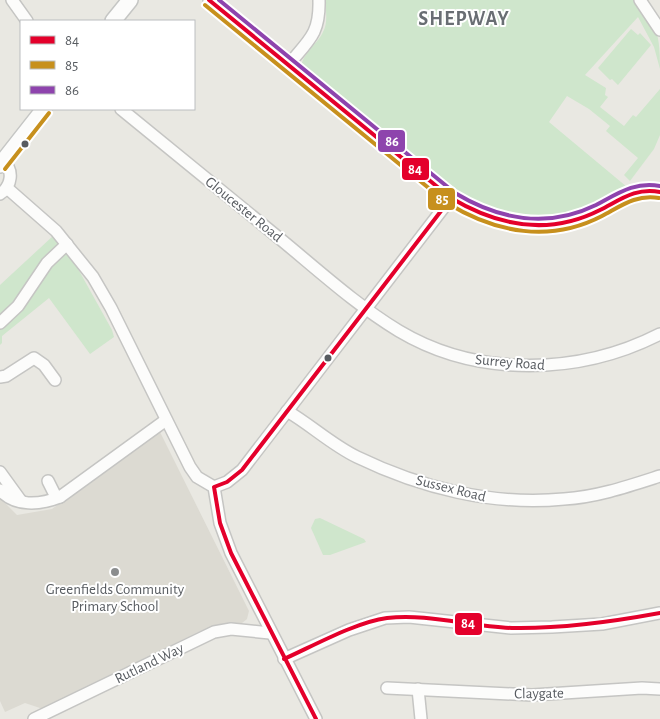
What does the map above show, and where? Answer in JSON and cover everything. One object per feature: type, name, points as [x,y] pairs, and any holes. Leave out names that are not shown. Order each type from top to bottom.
[{"type":"street","points":[[12,0],[26,20]]},
{"type":"street","points":[[114,20],[130,0]]},
{"type":"street","points":[[209,0],[451,198],[466,208],[494,221],[542,227],[582,218],[628,194],[643,190],[658,191]]},
{"type":"street","points":[[288,65],[316,30],[319,18],[319,0]]},
{"type":"street","points":[[640,0],[660,30]]},
{"type":"street","points":[[43,110],[1,163],[10,172],[10,181],[4,191],[67,244],[102,292],[194,473],[214,487],[220,523],[231,553],[270,633],[316,719]]},
{"type":"street","name":"Gloucester Road","points":[[122,110],[367,308]]},
{"type":"street","points":[[214,487],[228,482],[242,470],[451,198]]},
{"type":"street","points":[[0,323],[18,306],[47,262],[67,244]]},
{"type":"street","name":"Surrey Road","points":[[367,308],[398,330],[436,348],[469,358],[502,364],[546,366],[596,359],[626,349],[660,334]]},
{"type":"street","points":[[0,377],[6,376],[34,358],[44,365],[55,380]]},
{"type":"street","name":"Sussex Road","points":[[287,411],[356,456],[393,472],[476,497],[517,501],[565,499],[619,489],[660,476]]},
{"type":"street","points":[[0,490],[7,498],[21,501],[44,503],[60,497],[166,420]]},
{"type":"street","points":[[0,472],[21,501]]},
{"type":"street","points":[[48,481],[55,495],[60,497]]},
{"type":"street","points":[[284,658],[354,628],[394,617],[511,628],[602,624],[660,613]]},
{"type":"street","name":"Rutland Way","points":[[34,719],[214,632],[231,629],[270,633]]},
{"type":"street","name":"Claygate","points":[[387,688],[532,695],[642,688],[660,689]]},
{"type":"street","points":[[418,690],[421,719]]},
{"type":"shaded area","name":"Greenfields Community Primary School","points":[[160,432],[249,611],[247,619],[242,623],[218,625],[198,632],[43,709],[25,703],[5,712],[0,701],[0,498],[17,515],[52,509]]},
{"type":"green space","points":[[325,0],[634,0],[653,24],[656,31],[660,69],[654,47],[638,17],[585,75],[606,88],[605,95],[608,97],[600,107],[624,126],[633,115],[636,117],[660,89],[660,135],[654,149],[630,181],[624,175],[638,158],[606,131],[610,126],[589,109],[567,96],[549,122],[627,187],[585,210],[546,221],[526,221],[484,210],[461,198],[301,69],[306,54],[325,28]]},
{"type":"green space","points":[[631,29],[638,35],[640,33],[651,45],[618,85],[598,68]]},
{"type":"green space","points":[[53,236],[77,267],[112,330],[114,337],[90,354],[49,298],[2,336],[2,343],[0,345],[0,285]]},
{"type":"green space","points":[[320,518],[364,539],[366,542],[330,555],[323,555],[311,528],[315,519]]},
{"type":"transit line","name":"84","points":[[209,0],[451,198],[469,208],[505,221],[543,225],[581,218],[643,191],[660,192]]},
{"type":"transit line","name":"86","points":[[219,0],[455,193],[489,210],[524,218],[560,217],[596,205],[634,187],[642,185],[660,186]]},
{"type":"transit line","name":"85","points":[[205,5],[447,203],[466,213],[504,227],[523,231],[543,232],[563,230],[582,224],[636,199],[659,198]]},
{"type":"transit line","name":"85","points":[[5,169],[49,113]]},
{"type":"transit line","name":"84","points":[[316,719],[231,553],[220,523],[214,487],[227,482],[242,470],[451,198]]},
{"type":"transit line","name":"84","points":[[284,659],[348,629],[387,618],[418,617],[497,627],[531,628],[586,624],[660,613]]},
{"type":"place","name":"Greenfields Community Primary School","points":[[115,572]]},
{"type":"district","name":"SHEPWAY","points":[[464,18]]}]
